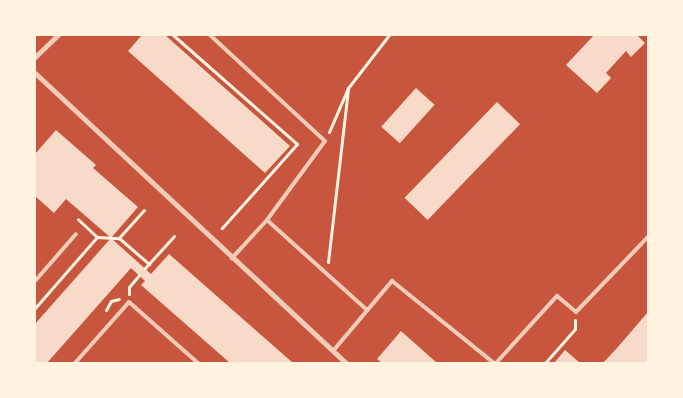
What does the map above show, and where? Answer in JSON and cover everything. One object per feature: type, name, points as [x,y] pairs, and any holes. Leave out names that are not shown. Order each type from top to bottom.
[{"type":"street","points":[[35,57],[58,35]]},
{"type":"street","points":[[35,73],[346,363]]},
{"type":"lane","points":[[210,35],[325,141],[267,220],[232,258]]},
{"type":"lane","points":[[267,220],[367,310]]},
{"type":"lane","points":[[35,281],[76,234]]},
{"type":"lane","points":[[333,351],[392,282],[495,363],[557,296],[576,312],[648,237]]},
{"type":"lane","points":[[75,363],[129,302],[198,363]]},
{"type":"path","points":[[173,35],[297,144],[222,228]]},
{"type":"path","points":[[325,141],[348,88],[389,35]]},
{"type":"path","points":[[327,275],[348,88]]},
{"type":"path","points":[[119,238],[144,210]]},
{"type":"path","points":[[78,219],[98,237],[119,238],[149,264]]},
{"type":"path","points":[[145,268],[174,236]]},
{"type":"path","points":[[35,308],[98,237]]},
{"type":"path","points":[[129,302],[130,286],[139,275]]},
{"type":"path","points":[[40,292],[45,296]]},
{"type":"path","points":[[545,363],[575,329]]},
{"type":"building","points":[[142,35],[165,35],[290,146],[265,173],[128,51]]},
{"type":"building","points":[[594,35],[637,35],[645,43],[631,57],[626,51],[606,73],[611,78],[597,93],[566,65]]},
{"type":"building","points":[[416,88],[435,105],[400,143],[381,127]]},
{"type":"building","points":[[497,102],[520,124],[428,220],[405,198]]},
{"type":"building","points":[[56,130],[96,165],[93,168],[138,207],[111,238],[66,199],[54,213],[35,196],[35,154]]},
{"type":"building","points":[[111,238],[151,274],[169,254],[293,363],[230,363],[141,285],[145,281],[131,268],[47,363],[35,363],[35,324]]},
{"type":"building","points":[[648,312],[648,362],[603,363],[617,348]]},
{"type":"building","points":[[401,331],[437,363],[382,363],[377,359]]},
{"type":"building","points":[[565,350],[580,363],[554,363]]}]
